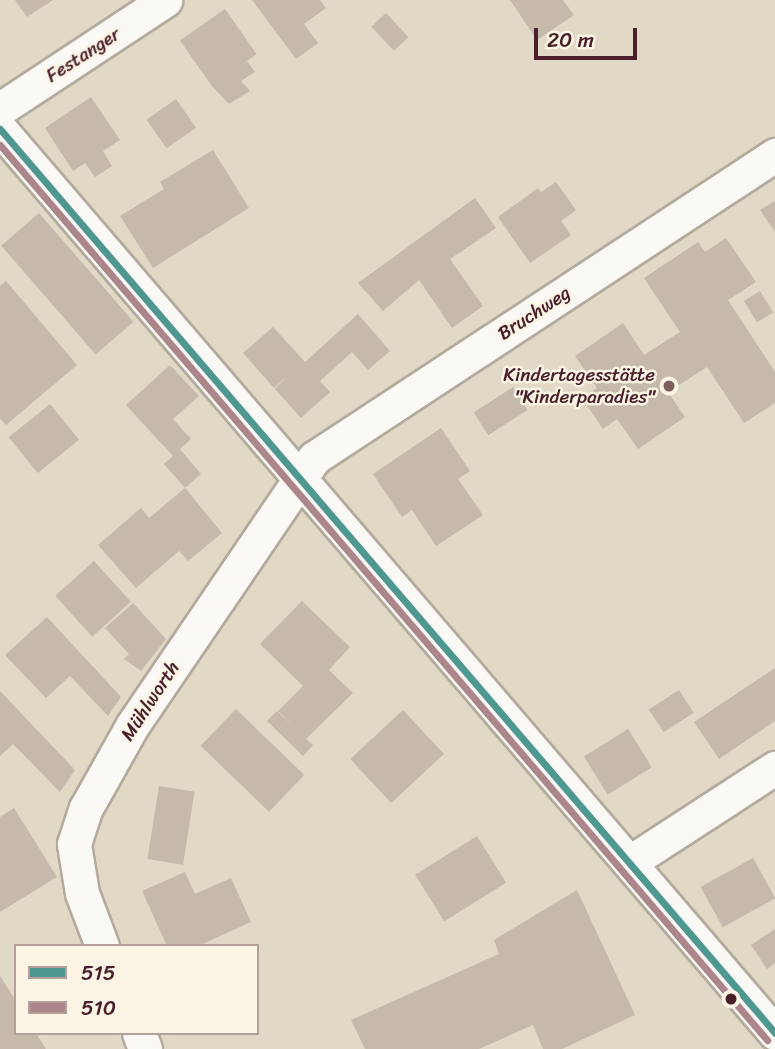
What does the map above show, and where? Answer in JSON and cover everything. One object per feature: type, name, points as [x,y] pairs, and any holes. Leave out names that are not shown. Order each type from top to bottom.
[{"type":"street","name":"Festanger","points":[[0,109],[165,0]]},
{"type":"street","points":[[0,129],[775,1033]]},
{"type":"street","name":"Bruchweg","points":[[297,477],[314,458],[775,155]]},
{"type":"street","name":"Mühlworth","points":[[101,944],[82,893],[74,845],[86,808],[132,726],[297,477]]},
{"type":"street","points":[[630,862],[775,768]]},
{"type":"building","points":[[15,0],[53,0],[27,17]]},
{"type":"building","points":[[252,0],[320,0],[326,8],[304,24],[318,43],[296,59]]},
{"type":"building","points":[[510,0],[563,0],[574,15],[537,40]]},
{"type":"building","points":[[225,9],[257,54],[211,86],[180,41]]},
{"type":"building","points":[[386,13],[409,37],[394,51],[371,27]]},
{"type":"building","points":[[247,61],[255,72],[241,81],[250,91],[229,104],[211,85]]},
{"type":"building","points":[[91,97],[120,140],[103,151],[112,166],[95,177],[85,163],[73,171],[45,128]]},
{"type":"building","points":[[176,99],[196,128],[167,148],[147,120]]},
{"type":"building","points":[[213,150],[249,208],[153,268],[120,216],[164,189],[160,182]]},
{"type":"building","points":[[556,182],[576,210],[561,221],[571,235],[530,263],[498,217],[538,188],[541,192]]},
{"type":"building","points":[[475,198],[496,228],[450,259],[483,306],[452,328],[419,280],[383,311],[358,283]]},
{"type":"building","points":[[775,201],[775,232],[760,210]]},
{"type":"building","points":[[39,213],[133,322],[96,354],[1,246]]},
{"type":"building","points":[[726,238],[756,282],[728,300],[775,372],[775,403],[744,423],[707,367],[668,392],[685,417],[638,449],[617,419],[603,429],[582,398],[597,388],[575,356],[623,323],[644,355],[680,332],[644,278],[698,242],[705,252]]},
{"type":"building","points":[[6,281],[77,365],[6,425],[0,418],[0,286]]},
{"type":"building","points":[[760,291],[773,312],[757,322],[744,301]]},
{"type":"building","points":[[358,314],[390,351],[368,370],[352,352],[320,381],[330,392],[301,418],[275,389],[286,377],[274,388],[243,353],[273,327],[305,362]]},
{"type":"building","points":[[170,365],[199,396],[173,419],[191,439],[180,449],[201,474],[185,488],[164,464],[173,456],[126,405]]},
{"type":"building","points":[[513,387],[528,410],[488,435],[474,413]]},
{"type":"building","points":[[50,404],[79,440],[38,473],[9,437]]},
{"type":"building","points":[[441,428],[470,471],[458,479],[483,515],[436,546],[412,510],[402,517],[373,474]]},
{"type":"building","points":[[185,488],[222,533],[188,561],[179,551],[136,588],[98,545],[141,508],[149,518]]},
{"type":"building","points":[[94,561],[131,602],[92,637],[55,596]]},
{"type":"building","points":[[302,601],[350,647],[329,670],[353,693],[306,739],[313,745],[303,756],[267,721],[277,711],[297,730],[278,711],[303,686],[260,644]]},
{"type":"building","points":[[133,603],[166,639],[141,671],[124,659],[129,654],[105,628]]},
{"type":"building","points":[[47,617],[121,697],[108,716],[70,676],[46,698],[5,655]]},
{"type":"building","points":[[775,668],[775,721],[719,759],[694,722]]},
{"type":"building","points":[[679,690],[694,713],[664,732],[649,710]]},
{"type":"building","points":[[0,691],[75,770],[60,792],[13,744],[0,756]]},
{"type":"building","points":[[236,709],[304,775],[269,812],[201,746]]},
{"type":"building","points":[[403,710],[444,754],[391,803],[350,759]]},
{"type":"building","points":[[628,729],[652,767],[608,795],[584,757]]},
{"type":"building","points":[[159,786],[195,792],[183,865],[147,859]]},
{"type":"building","points":[[14,808],[57,877],[0,912],[0,817]]},
{"type":"building","points":[[477,836],[506,883],[444,921],[415,875]]},
{"type":"building","points":[[753,858],[775,898],[723,927],[701,887]]},
{"type":"building","points":[[185,872],[195,894],[231,878],[251,922],[202,944],[166,944],[142,891]]},
{"type":"building","points":[[577,890],[635,1015],[562,1049],[543,1049],[533,1025],[479,1049],[365,1049],[351,1020],[499,954],[494,940]]},
{"type":"building","points":[[775,929],[775,963],[767,969],[751,945]]},
{"type":"building","points":[[0,976],[14,998],[14,1035],[37,1035],[46,1049],[0,1049]]},
{"type":"transit line","name":"515","points":[[0,129],[775,1033]]},
{"type":"transit line","name":"510","points":[[0,145],[767,1040]]},
{"type":"place","name":"Kindertagesstätte \"Kinderparadies\"","points":[[669,386]]}]
